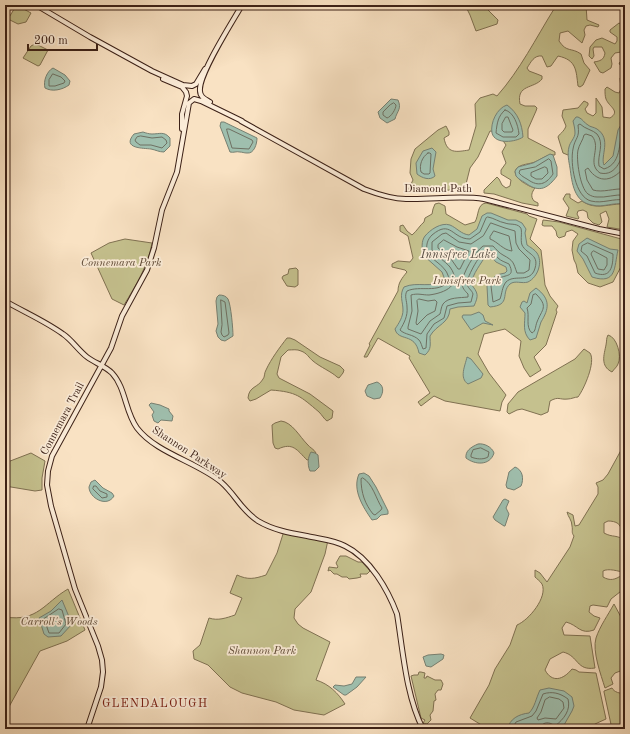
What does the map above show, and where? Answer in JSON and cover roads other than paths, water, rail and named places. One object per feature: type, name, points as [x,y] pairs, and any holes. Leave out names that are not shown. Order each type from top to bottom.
[{"type":"street","name":"Diamond Path","points":[[36,5],[152,71],[175,82],[197,87],[202,96],[242,121]]},
{"type":"street","points":[[194,99],[199,96],[201,82],[209,64],[242,5]]},
{"type":"street","points":[[187,93],[188,88],[198,82],[201,74],[209,64]]},
{"type":"street","name":"Diamond Path","points":[[152,71],[170,83],[182,87],[190,97],[206,102],[242,121],[364,189],[384,196],[406,199],[464,197],[484,199],[591,227],[625,234]]},
{"type":"street","name":"Connemara Trail","points":[[181,148],[182,114],[187,93]]},
{"type":"street","name":"Connemara Trail","points":[[87,729],[101,687],[103,672],[102,660],[100,650],[75,589],[51,506],[47,485],[48,471],[52,456],[112,348],[122,316],[140,284],[150,262],[162,210],[177,172],[187,109],[189,103],[194,99]]},
{"type":"street","name":"Shannon Parkway","points":[[5,301],[62,333],[87,357],[111,372],[117,379],[134,422],[143,434],[160,447],[216,479],[229,491],[238,504],[250,516],[272,528],[344,545],[365,560],[375,573],[397,614],[410,694],[415,711],[423,729]]},
{"type":"water","points":[[53,68],[65,75],[70,81],[69,85],[57,90],[45,88],[46,76]]},
{"type":"water","points":[[391,99],[398,100],[399,108],[395,119],[387,123],[380,118],[378,112]]},
{"type":"water","points":[[507,105],[519,119],[523,137],[511,141],[501,141],[494,137],[492,133],[492,125],[495,116],[500,109]]},
{"type":"water","points":[[576,117],[590,126],[597,129],[604,138],[604,165],[613,156],[618,130],[625,118],[625,204],[596,206],[581,200],[575,191],[568,152],[575,135],[573,121]]},
{"type":"water","points":[[221,122],[224,122],[257,138],[256,146],[252,152],[230,152],[220,126]]},
{"type":"water","points":[[143,132],[151,134],[166,134],[170,138],[170,146],[164,152],[135,147],[130,143],[134,134]]},
{"type":"water","points":[[432,148],[436,152],[433,169],[435,176],[433,178],[421,177],[417,174],[416,163],[423,151]]},
{"type":"water","points":[[550,154],[553,155],[557,167],[557,176],[544,188],[540,189],[532,187],[516,176],[515,171],[518,167],[533,163]]},
{"type":"water","name":"Innisfree Lake","points":[[487,213],[491,213],[508,220],[516,220],[522,223],[526,229],[525,233],[527,245],[537,253],[539,257],[540,261],[537,273],[532,280],[528,282],[514,282],[510,284],[507,287],[501,304],[490,307],[488,305],[487,286],[496,275],[507,271],[506,267],[496,262],[489,254],[486,255],[475,272],[471,284],[477,294],[477,299],[474,306],[450,309],[445,321],[430,336],[429,351],[425,355],[419,353],[414,342],[399,335],[395,329],[402,315],[403,310],[401,296],[404,287],[409,285],[429,285],[440,283],[445,280],[442,272],[423,255],[423,240],[430,231],[436,227],[447,224],[469,235],[477,229],[482,216]]},
{"type":"water","points":[[587,238],[610,249],[618,250],[613,273],[606,279],[592,277],[577,251],[579,244]]},
{"type":"water","points":[[536,288],[544,296],[547,308],[536,338],[530,340],[525,331],[525,313],[520,307],[522,302],[524,301],[527,303],[530,293]]},
{"type":"water","points":[[219,295],[228,299],[231,311],[233,336],[225,341],[218,337],[216,331],[218,324],[216,301]]},
{"type":"water","points":[[479,312],[483,315],[485,321],[493,325],[483,323],[471,330],[462,317],[463,315],[471,315]]},
{"type":"water","points":[[467,357],[471,359],[483,374],[481,378],[468,384],[463,375]]},
{"type":"water","points":[[377,382],[381,385],[383,391],[380,398],[374,399],[367,396],[365,391],[368,385]]},
{"type":"water","points":[[151,403],[169,409],[173,416],[172,421],[161,420],[158,423],[154,421],[152,415],[154,412],[149,405]]},
{"type":"water","points":[[478,444],[488,446],[494,453],[486,462],[478,463],[466,458],[466,453],[473,446]]},
{"type":"water","points":[[311,452],[318,455],[319,467],[315,471],[310,471],[308,466]]},
{"type":"water","points":[[515,467],[520,470],[522,480],[521,486],[514,490],[507,488],[506,485],[509,472]]},
{"type":"water","points":[[364,473],[369,476],[376,487],[388,511],[388,514],[381,515],[377,519],[372,520],[362,504],[358,492],[357,480],[359,474]]},
{"type":"water","points":[[95,480],[103,488],[112,493],[114,496],[111,500],[99,500],[92,495],[89,487],[91,482]]},
{"type":"water","points":[[505,499],[509,501],[506,508],[509,514],[504,526],[493,517]]},
{"type":"water","points":[[62,600],[72,624],[61,636],[48,637],[44,634],[39,618],[51,611]]},
{"type":"water","points":[[441,654],[444,655],[443,659],[431,667],[426,666],[423,657]]},
{"type":"water","points":[[356,677],[366,677],[357,687],[346,695],[333,687],[335,685],[344,686],[352,684]]},
{"type":"water","points":[[549,688],[564,691],[572,697],[574,706],[564,725],[560,727],[546,727],[543,729],[508,729],[512,720],[531,711],[540,690]]},
{"type":"district","name":"GLENDALOUGH","points":[[155,704]]},
{"type":"park label","name":"Connemara Park","points":[[121,263]]},
{"type":"park label","name":"Innisfree Park","points":[[467,281]]},
{"type":"park label","name":"Carroll's Woods","points":[[59,622]]},
{"type":"park label","name":"Shannon Park","points":[[262,651]]}]
